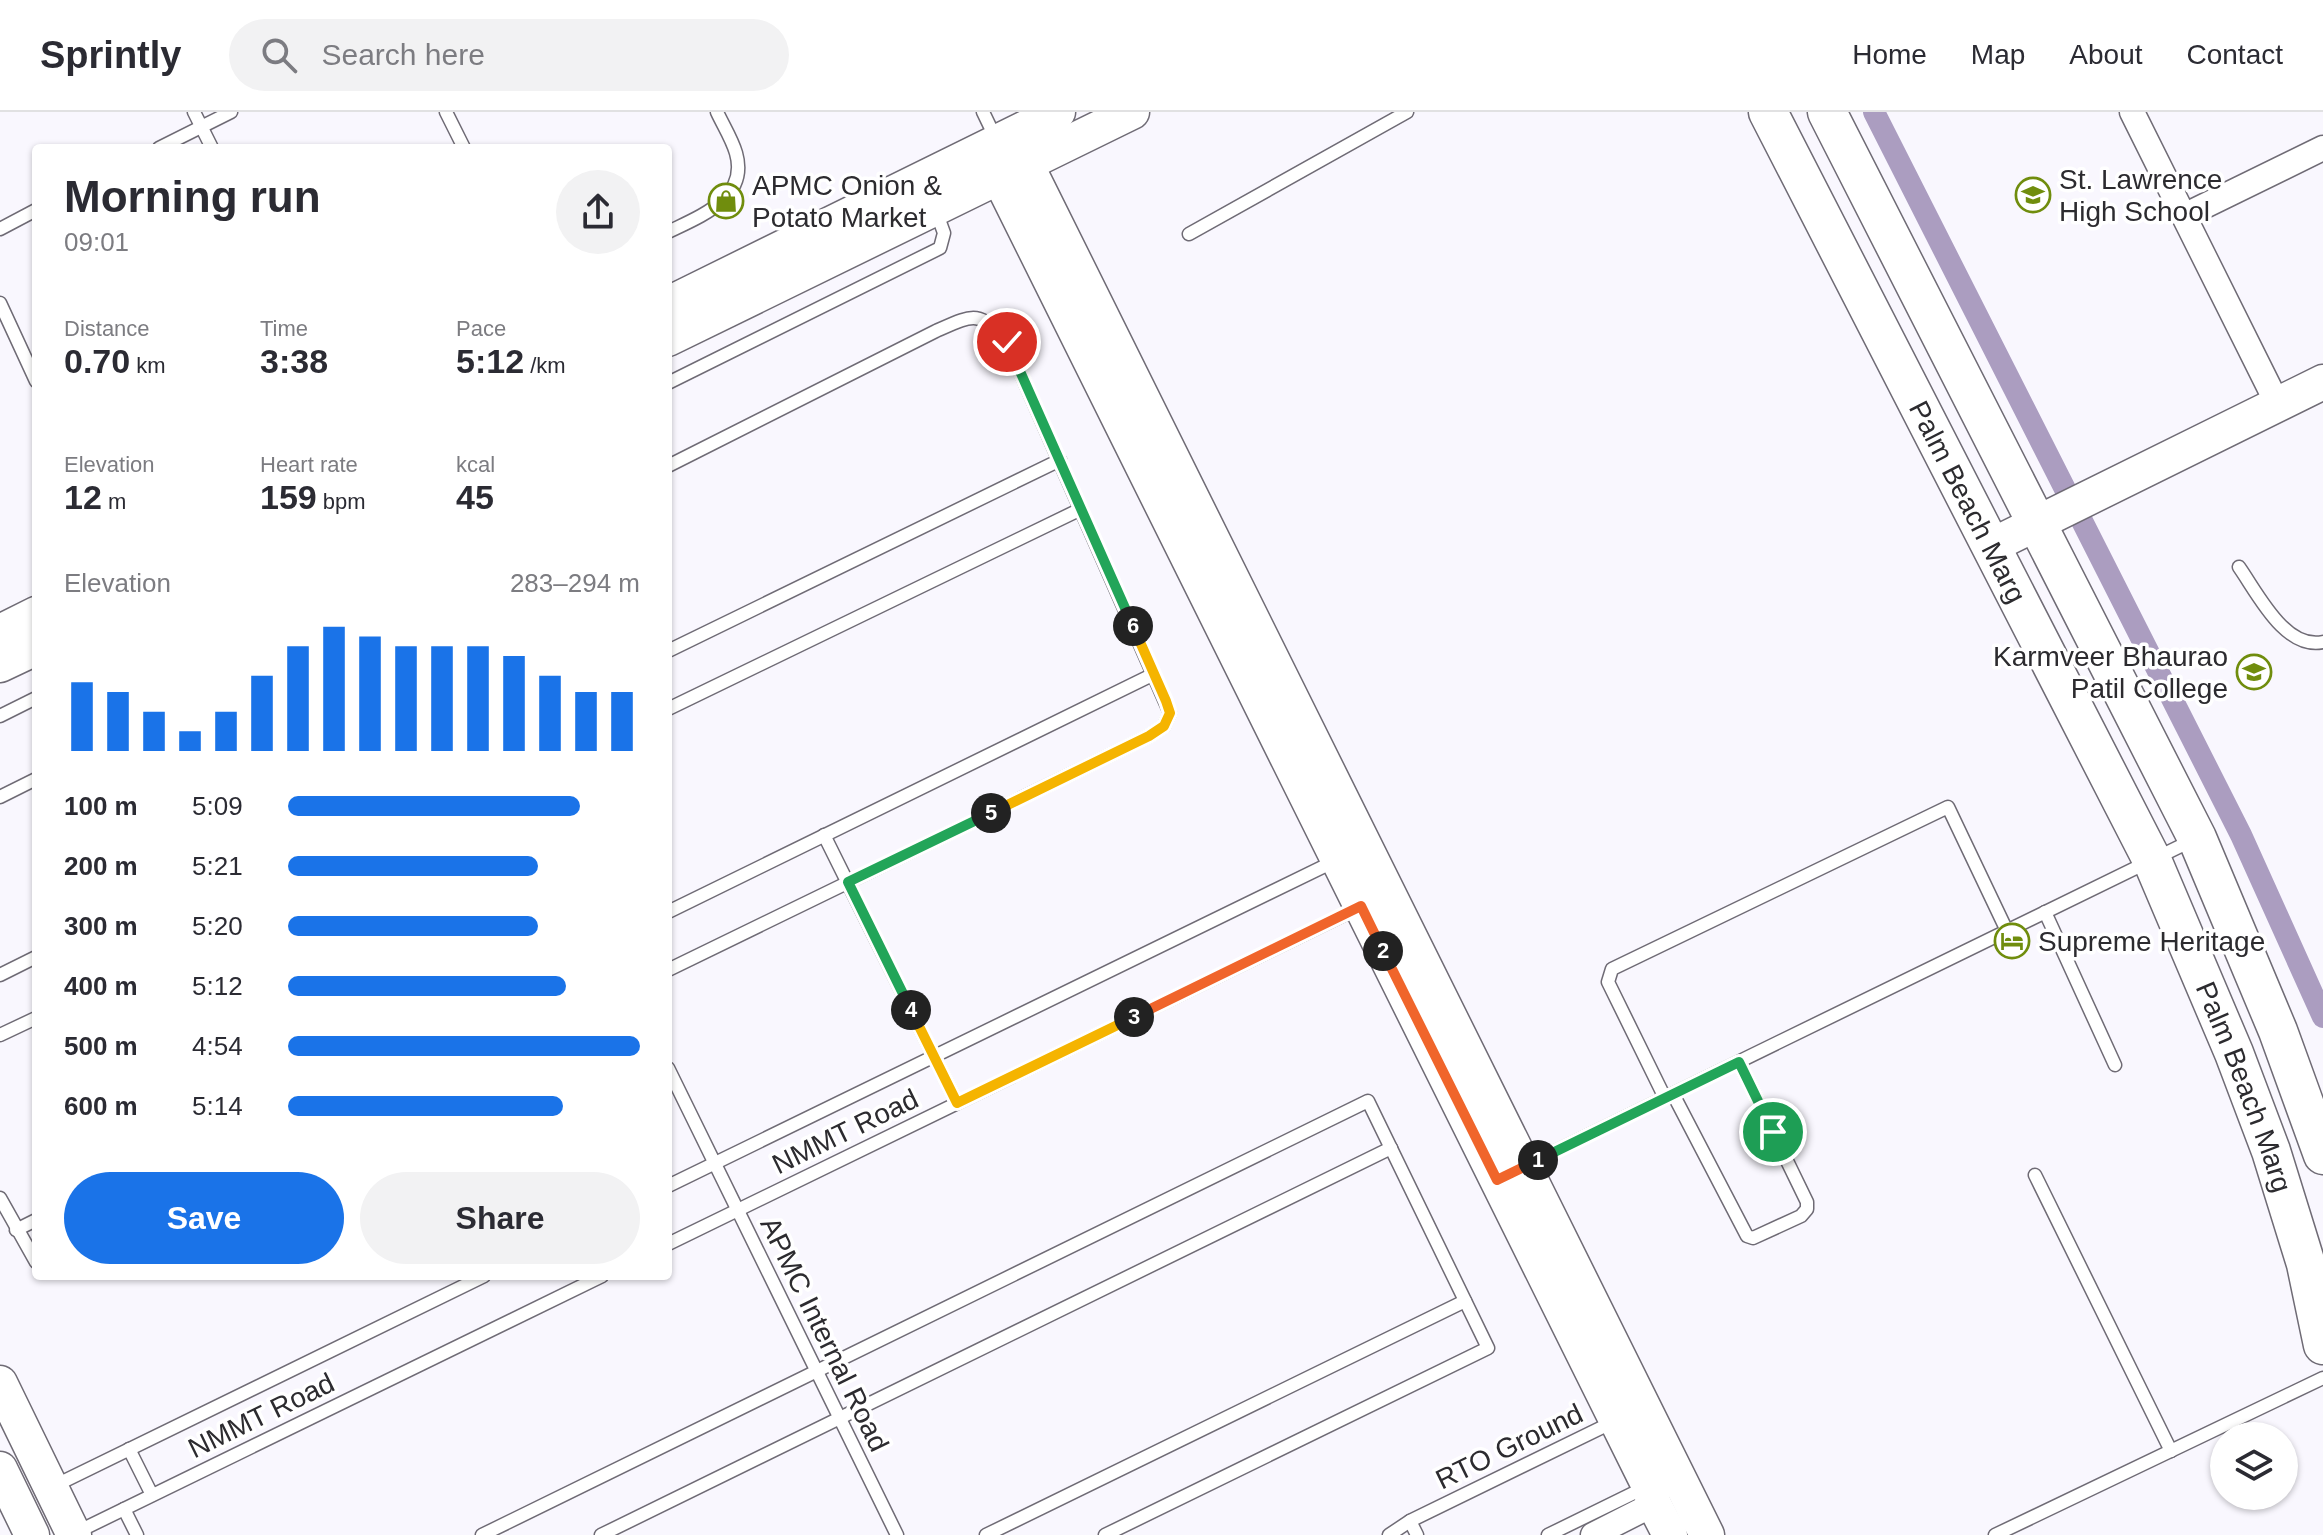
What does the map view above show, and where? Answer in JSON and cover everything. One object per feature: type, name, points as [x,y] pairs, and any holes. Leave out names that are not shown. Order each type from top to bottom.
[{"type":"main road","name":"Palm Beach Marg","points":[[1768,112],[2152,860],[2234,1053],[2271,1151],[2306,1264],[2323,1345]]},
{"type":"main road","name":"Palm Beach Marg","points":[[1827,112],[2197,838],[2278,1031],[2323,1155]]},
{"type":"street","points":[[672,302],[990,127],[1058,112]]},
{"type":"street","points":[[672,337],[1132,112]]},
{"type":"street","points":[[2132,112],[2278,405]]},
{"type":"street","points":[[990,127],[1630,1413],[1707,1535]]},
{"type":"street","points":[[2184,216],[2323,148]]},
{"type":"street","points":[[1991,546],[2323,382]]},
{"type":"street","points":[[0,632],[32,616]]},
{"type":"street","points":[[0,665],[32,650]]},
{"type":"street","points":[[0,1383],[73,1535]]},
{"type":"street","points":[[1630,1413],[1651,1495],[1670,1535]]},
{"type":"street","points":[[0,1469],[32,1535]]},
{"type":"street","points":[[1593,1535],[1651,1495]]},
{"type":"lane","points":[[194,112],[210,144]]},
{"type":"lane","points":[[167,144],[231,112]]},
{"type":"lane","points":[[446,112],[462,144]]},
{"type":"lane","points":[[672,230],[725,201],[737,180],[737,154],[717,112]]},
{"type":"lane","points":[[1189,234],[1407,112]]},
{"type":"lane","points":[[672,381],[940,248],[944,233],[935,208]]},
{"type":"lane","points":[[0,229],[32,212]]},
{"type":"lane","points":[[0,303],[32,372]]},
{"type":"lane","points":[[672,464],[967,317],[989,322],[1007,342],[1170,713],[1164,726],[1149,736],[672,968]]},
{"type":"lane","points":[[672,649],[1060,460]]},
{"type":"lane","points":[[672,707],[1081,509]]},
{"type":"lane","points":[[2239,567],[2288,633],[2301,642],[2323,642]]},
{"type":"lane","points":[[672,910],[1154,674]]},
{"type":"lane","points":[[0,716],[32,700]]},
{"type":"lane","points":[[0,797],[32,781]]},
{"type":"lane","points":[[1739,1062],[1807,1202],[1807,1209],[1801,1216],[1753,1238],[1747,1236],[1608,982],[1612,969],[1948,807],[2007,931]]},
{"type":"lane","points":[[824,835],[957,1103]]},
{"type":"lane","points":[[1510,1173],[2197,838]]},
{"type":"lane","points":[[672,1184],[1351,853]]},
{"type":"lane","name":"NMMT Road","points":[[672,1242],[1374,900]]},
{"type":"lane","points":[[2045,912],[2115,1065]]},
{"type":"lane","points":[[0,975],[32,959]]},
{"type":"lane","points":[[0,1035],[32,1020]]},
{"type":"lane","name":"APMC Internal Road","points":[[672,1076],[897,1535]]},
{"type":"lane","points":[[482,1535],[1368,1101],[1488,1348],[1105,1535]]},
{"type":"lane","points":[[601,1535],[1391,1148]]},
{"type":"lane","points":[[2035,1175],[2171,1451]]},
{"type":"lane","points":[[0,1198],[32,1256]]},
{"type":"lane","points":[[16,1230],[32,1222]]},
{"type":"lane","points":[[51,1487],[476,1280]]},
{"type":"lane","name":"NMMT Road","points":[[73,1535],[594,1280]]},
{"type":"lane","points":[[986,1535],[1465,1301]]},
{"type":"lane","points":[[1995,1535],[2323,1378]]},
{"type":"lane","name":"RTO Ground","points":[[1389,1535],[1410,1521],[1630,1413]]},
{"type":"lane","points":[[129,1449],[152,1495]]},
{"type":"lane","points":[[1548,1535],[1651,1495]]},
{"type":"lane","points":[[124,1509],[137,1535]]},
{"type":"lane","points":[[1410,1521],[1417,1535]]},
{"type":"waterway","points":[[1874,112],[2065,489]]},
{"type":"waterway","points":[[2082,521],[2241,835],[2323,1017]]},
{"type":"place","name":"St. Lawrence High School","points":[[2033,195]]},
{"type":"place","name":"APMC Onion & Potato Market","points":[[726,201]]},
{"type":"place","name":"Karmveer Bhaurao Patil College","points":[[2254,672]]},
{"type":"place","name":"Supreme Heritage","points":[[2012,941]]},
{"type":"route","points":[[1007,342],[1170,713],[1164,726],[1149,736],[848,882],[957,1103],[1361,906],[1497,1180],[1739,1062],[1773,1132]]}]
